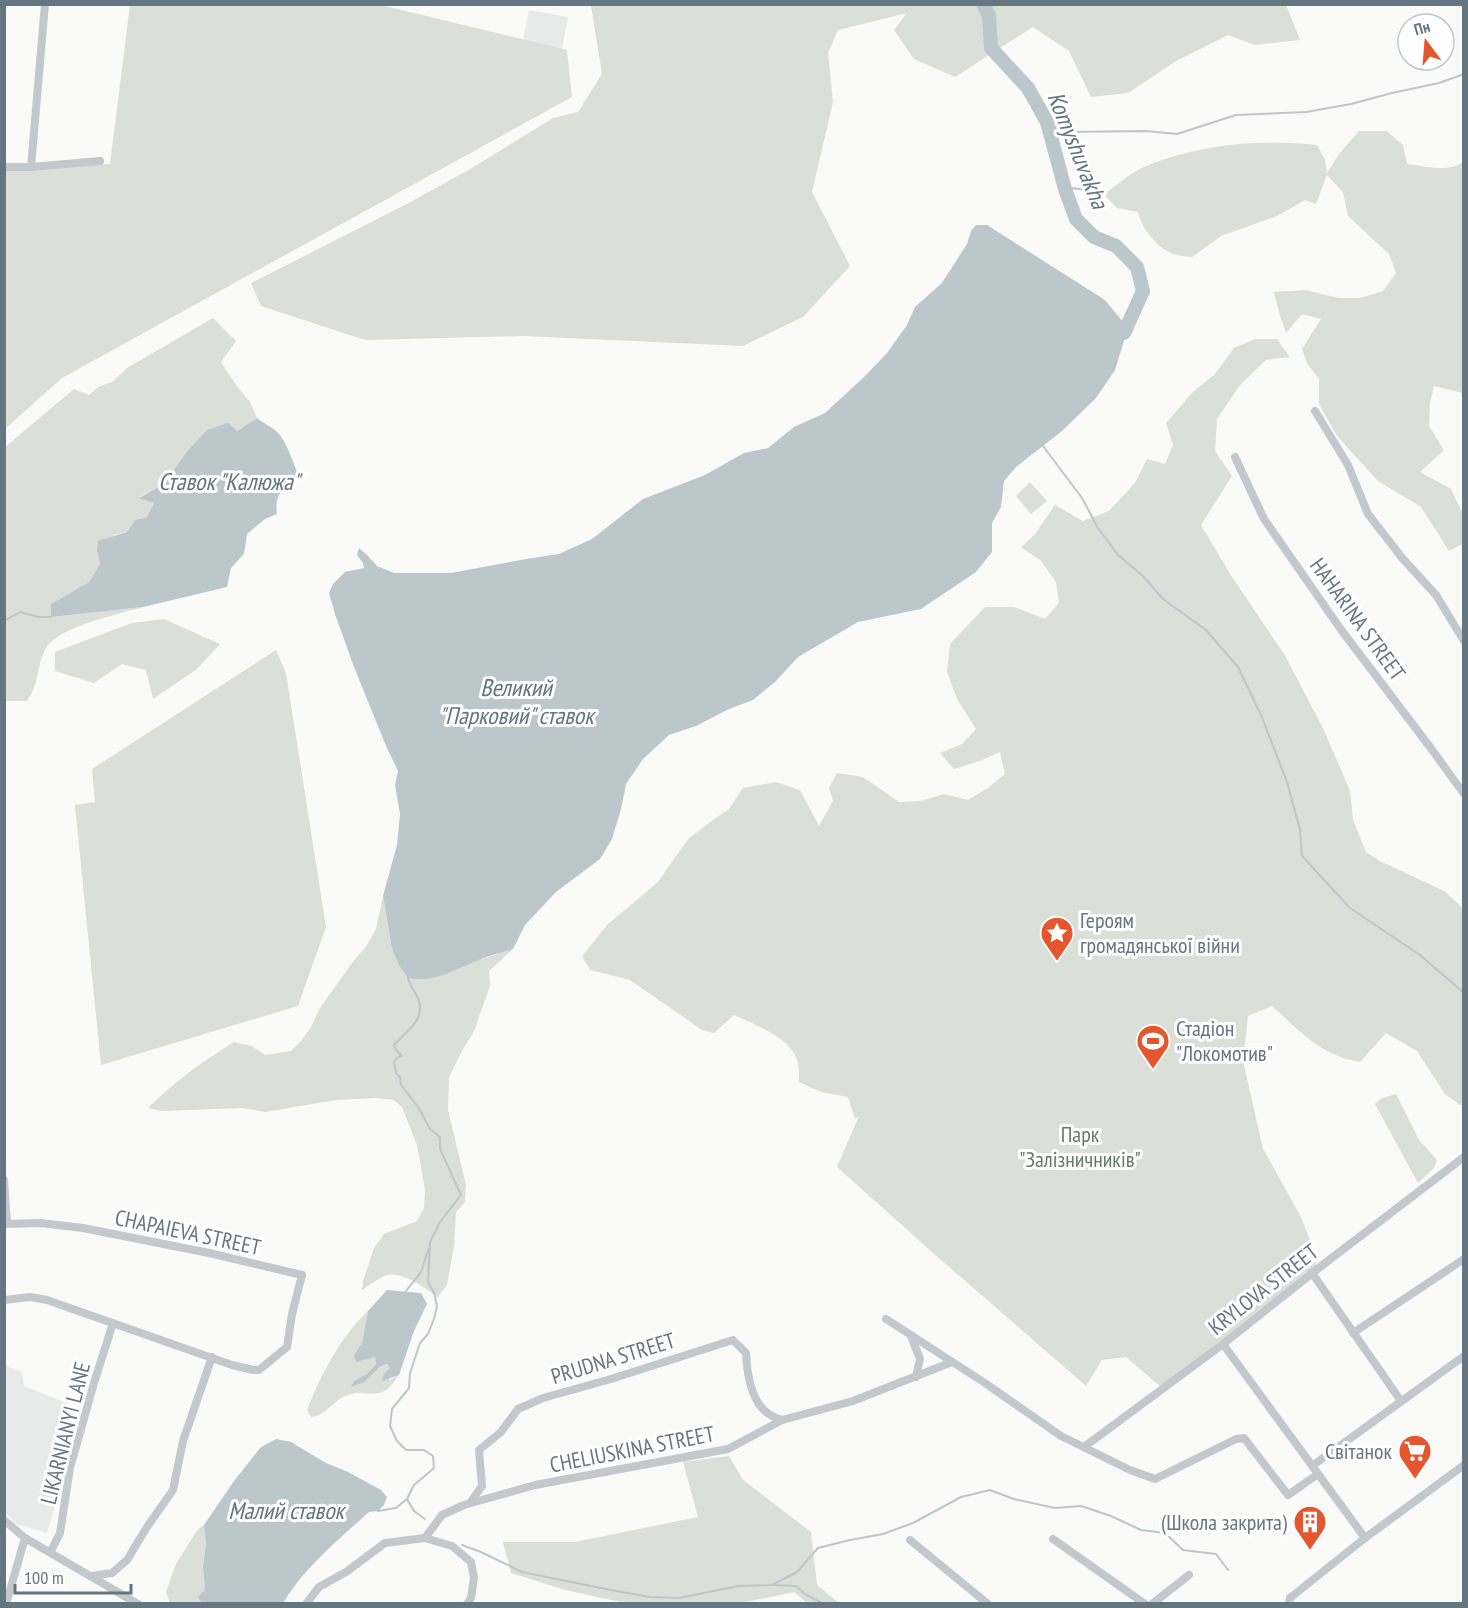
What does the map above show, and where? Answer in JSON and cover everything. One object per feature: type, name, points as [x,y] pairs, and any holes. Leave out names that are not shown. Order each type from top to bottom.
[{"type":"street","points":[[31,167],[45,4]]},
{"type":"street","points":[[4,167],[100,161]]},
{"type":"street","points":[[1315,411],[1348,465],[1368,514],[1403,560],[1437,595],[1464,641]]},
{"type":"street","name":"HAHARINA STREET","points":[[1234,458],[1264,519],[1342,631],[1464,794]]},
{"type":"street","name":"KRYLOVA STREET","points":[[1084,1447],[1223,1344],[1464,1157]]},
{"type":"street","points":[[4,1180],[6,1224]]},
{"type":"street","name":"CHAPAIEVA STREET","points":[[6,1224],[41,1223],[83,1228],[209,1253],[302,1275],[292,1314],[287,1347],[272,1361],[258,1370],[253,1370],[212,1357]]},
{"type":"street","points":[[1353,1333],[1464,1258]]},
{"type":"street","points":[[1312,1273],[1401,1401]]},
{"type":"street","points":[[4,1300],[30,1297],[47,1300],[212,1357],[183,1441],[173,1490],[127,1560],[112,1573],[92,1576]]},
{"type":"street","points":[[886,1319],[1061,1436],[1130,1470],[1155,1479],[1236,1439],[1244,1438],[1288,1495],[1318,1474]]},
{"type":"street","name":"LIKARNIANYI LANE","points":[[51,1551],[60,1533],[70,1468],[113,1323]]},
{"type":"street","points":[[911,1336],[920,1359],[916,1377]]},
{"type":"street","name":"PRUDNA STREET","points":[[482,1486],[479,1450],[501,1432],[518,1409],[543,1398],[733,1340],[746,1353],[747,1371],[757,1400],[768,1414],[782,1420]]},
{"type":"street","points":[[1223,1344],[1365,1538]]},
{"type":"street","points":[[1312,1466],[1464,1356]]},
{"type":"street","name":"CHELIUSKINA STREET","points":[[425,1538],[441,1515],[470,1503],[536,1485],[728,1449],[782,1420],[853,1401],[952,1362]]},
{"type":"street","points":[[1288,1602],[1365,1538],[1464,1465]]},
{"type":"street","points":[[470,1503],[482,1486],[495,1497]]},
{"type":"street","points":[[4,1520],[25,1538],[51,1551],[138,1604]]},
{"type":"street","points":[[6,1604],[25,1538]]},
{"type":"street","points":[[306,1604],[319,1587],[346,1572],[385,1543],[425,1538],[452,1546],[471,1562],[474,1578],[471,1598],[467,1604]]},
{"type":"street","points":[[1053,1539],[1145,1604]]},
{"type":"street","points":[[910,1540],[988,1604]]},
{"type":"street","points":[[1152,1604],[1189,1575]]},
{"type":"shaded area","points":[[529,10],[568,17],[560,59],[521,51]]},
{"type":"shaded area","points":[[4,1365],[22,1372],[24,1386],[81,1409],[47,1533],[16,1524],[5,1513]]},
{"type":"green space","points":[[130,5],[381,5],[567,50],[572,97],[62,378],[5,429],[4,171],[110,164]]},
{"type":"green space","points":[[591,5],[1286,5],[1300,40],[1255,45],[1228,35],[1176,61],[1128,93],[1091,97],[1069,51],[1033,27],[955,77],[914,59],[894,30],[907,13],[838,30],[828,53],[833,102],[812,192],[850,266],[803,317],[743,346],[523,336],[365,340],[261,306],[251,283],[405,205],[472,168],[553,118],[578,112],[602,74]]},
{"type":"green space","points":[[1359,131],[1387,131],[1403,145],[1407,164],[1443,168],[1463,162],[1463,393],[1434,386],[1430,403],[1429,426],[1444,450],[1420,472],[1451,489],[1463,514],[1463,544],[1449,551],[1421,507],[1378,481],[1337,436],[1319,404],[1319,379],[1307,363],[1302,349],[1321,319],[1302,314],[1286,333],[1280,316],[1274,292],[1306,290],[1338,298],[1360,298],[1383,291],[1396,273],[1389,254],[1348,216],[1343,192],[1327,175],[1316,204],[1305,200],[1277,216],[1221,236],[1192,257],[1174,254],[1158,245],[1142,224],[1138,212],[1117,208],[1106,197],[1106,193],[1140,169],[1181,154],[1227,145],[1274,142],[1317,145],[1325,160],[1327,173],[1339,154]]},
{"type":"green space","points":[[213,318],[236,341],[221,362],[250,402],[257,418],[237,431],[207,430],[189,449],[163,484],[139,497],[154,503],[147,517],[135,520],[127,532],[114,535],[97,552],[100,564],[89,582],[51,604],[51,617],[143,607],[90,622],[53,640],[43,653],[34,688],[27,701],[5,701],[4,448],[74,389],[89,395],[98,387],[112,382],[127,368]]},
{"type":"green space","name":"Парк \"Залізничників\"","points":[[1255,339],[1277,339],[1290,357],[1266,360],[1240,385],[1217,419],[1215,451],[1232,476],[1201,525],[1232,577],[1284,654],[1323,728],[1350,791],[1353,820],[1366,852],[1444,891],[1464,909],[1463,1104],[1460,1105],[1445,1094],[1417,1051],[1386,1033],[1360,1062],[1346,1059],[1322,1048],[1272,1006],[1248,1016],[1243,1061],[1263,1149],[1301,1217],[1315,1253],[1316,1266],[1161,1387],[1126,1357],[1102,1360],[1086,1386],[837,1167],[859,1116],[855,1119],[848,1097],[821,1092],[799,1082],[795,1054],[781,1039],[734,1015],[714,1033],[702,1030],[630,980],[590,970],[582,956],[607,925],[658,882],[688,839],[729,809],[743,788],[776,782],[800,790],[819,826],[833,801],[829,788],[837,773],[863,777],[899,802],[921,801],[944,794],[968,800],[1005,774],[1000,752],[954,769],[940,753],[962,744],[976,729],[957,699],[947,672],[950,644],[985,607],[1014,607],[1045,619],[1059,603],[1056,582],[1041,561],[1021,547],[1035,534],[1055,505],[1083,521],[1109,511],[1135,483],[1147,459],[1165,464],[1173,445],[1166,423],[1192,393],[1215,374],[1234,348]]},
{"type":"green space","points":[[1030,482],[1047,501],[1031,514],[1016,496]]},
{"type":"green space","points":[[164,619],[220,644],[197,669],[153,699],[146,670],[122,664],[94,683],[55,671],[55,652],[132,623]]},
{"type":"green space","points":[[276,650],[286,673],[326,927],[298,1006],[101,1065],[75,805],[95,802],[92,769]]},
{"type":"green space","points":[[383,896],[392,949],[482,959],[513,949],[489,971],[490,986],[474,1031],[449,1077],[448,1110],[466,1185],[465,1202],[456,1212],[454,1247],[447,1285],[438,1297],[414,1281],[392,1274],[384,1276],[362,1290],[374,1248],[384,1234],[417,1221],[424,1208],[425,1190],[417,1145],[402,1107],[394,1100],[376,1098],[336,1100],[265,1112],[243,1108],[161,1111],[148,1108],[189,1073],[234,1042],[252,1046],[265,1055],[291,1051],[301,1041],[320,1008],[367,945],[376,929]]},
{"type":"green space","points":[[1396,1094],[1419,1140],[1437,1160],[1434,1168],[1418,1183],[1375,1104],[1382,1098]]},
{"type":"green space","points":[[368,1311],[362,1343],[354,1355],[375,1357],[376,1364],[367,1374],[354,1381],[352,1386],[362,1382],[388,1364],[389,1380],[399,1375],[386,1390],[372,1394],[348,1395],[317,1416],[311,1417],[307,1410],[325,1370],[348,1333]]},
{"type":"green space","points":[[729,1456],[743,1480],[811,1532],[817,1585],[839,1603],[807,1603],[794,1592],[741,1603],[626,1603],[565,1590],[511,1573],[503,1542],[575,1542],[698,1517],[683,1462]]},
{"type":"green space","points":[[204,1525],[205,1590],[199,1597],[202,1603],[170,1603],[166,1592],[176,1564],[198,1529]]},
{"type":"water","name":"Великий \"Парковий\" ставок","points":[[976,225],[987,225],[1105,300],[1123,322],[1124,341],[1115,370],[1096,398],[1062,431],[1016,467],[1004,481],[1001,507],[992,523],[992,552],[976,572],[921,609],[858,622],[798,657],[776,681],[753,700],[696,726],[669,735],[643,759],[626,784],[612,839],[600,859],[556,892],[525,925],[513,949],[436,977],[408,978],[392,949],[383,896],[397,845],[400,814],[395,785],[398,771],[354,667],[329,593],[333,584],[345,572],[364,568],[357,555],[359,548],[377,566],[394,573],[451,573],[559,554],[592,539],[643,499],[705,475],[744,453],[768,448],[794,427],[825,413],[887,353],[907,325],[915,307],[942,283],[967,244],[971,231]]},
{"type":"water","name":"Ставок \"Калюжа\"","points":[[257,418],[280,435],[300,479],[289,485],[278,496],[277,514],[265,519],[247,534],[244,554],[231,568],[227,587],[143,607],[51,617],[51,604],[89,582],[100,564],[97,552],[98,541],[127,532],[135,520],[147,517],[154,503],[139,498],[163,484],[189,449],[207,430],[228,423],[237,431]]},
{"type":"water","points":[[387,1290],[421,1293],[427,1304],[414,1331],[399,1375],[382,1381],[384,1374],[390,1368],[387,1364],[380,1367],[364,1382],[351,1387],[354,1381],[367,1374],[376,1364],[375,1357],[356,1362],[354,1355],[362,1343],[368,1311]]},
{"type":"water","name":"Малий ставок","points":[[276,1439],[291,1442],[326,1463],[381,1490],[387,1497],[384,1505],[378,1511],[369,1512],[323,1554],[291,1590],[283,1603],[202,1603],[198,1597],[205,1590],[204,1525],[261,1447]]},
{"type":"waterway","name":"Komyshuvakha","points":[[983,4],[989,15],[991,48],[1028,88],[1047,122],[1065,189],[1076,219],[1094,237],[1116,246],[1137,267],[1143,291],[1124,333]]},
{"type":"waterway","points":[[1047,122],[1064,132],[1146,131],[1177,134],[1236,115],[1306,112],[1351,104],[1439,83],[1464,74]]},
{"type":"waterway","points":[[1065,187],[1106,193]]},
{"type":"waterway","points":[[1043,446],[1082,498],[1098,528],[1118,555],[1143,576],[1163,599],[1206,630],[1238,667],[1261,715],[1287,782],[1300,830],[1302,856],[1350,908],[1420,955],[1464,993]]},
{"type":"waterway","points":[[4,621],[20,612],[38,617],[51,617]]},
{"type":"waterway","points":[[378,1511],[396,1508],[407,1499],[414,1485],[434,1468],[433,1456],[424,1450],[406,1450],[397,1441],[390,1426],[392,1409],[409,1388],[410,1373],[420,1343],[428,1334],[437,1306],[428,1282],[430,1242],[440,1222],[461,1195],[440,1149],[440,1137],[430,1129],[419,1108],[401,1085],[400,1077],[396,1073],[394,1062],[402,1056],[394,1045],[417,1020],[420,1008],[418,998],[408,978]]},
{"type":"waterway","points":[[406,1291],[421,1272],[429,1248]]},
{"type":"waterway","points":[[462,1545],[522,1572],[650,1597],[679,1598],[738,1586],[772,1585],[797,1572],[818,1548],[883,1534],[913,1523],[961,1497],[990,1490],[1014,1499],[1055,1508],[1081,1506],[1111,1516],[1141,1530],[1165,1533],[1183,1550],[1216,1554],[1228,1570]]},
{"type":"waterway","points":[[407,1499],[414,1511],[425,1519]]},
{"type":"waterway","points":[[775,1585],[796,1586],[805,1594],[824,1604]]},
{"type":"place","name":"Героям громадянської війни","points":[[1057,962]]},
{"type":"place","name":"Стадіон \"Локомотив\"","points":[[1153,1070]]},
{"type":"place","name":"Світанок","points":[[1415,1480]]},
{"type":"place","name":"(Школа закрита)","points":[[1310,1551]]}]
